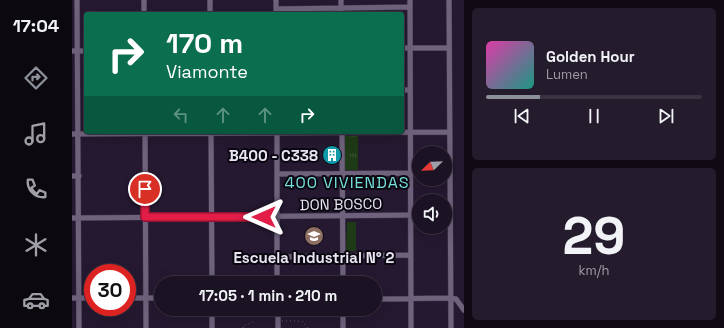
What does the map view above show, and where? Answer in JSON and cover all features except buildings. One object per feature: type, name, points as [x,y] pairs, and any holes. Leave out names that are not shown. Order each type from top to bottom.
[{"type":"street","points":[[77,0],[75,9],[75,134],[79,218],[79,328]]},
{"type":"street","points":[[144,0],[144,12]]},
{"type":"street","points":[[210,0],[210,12]]},
{"type":"street","points":[[276,0],[276,11],[341,11],[410,7]]},
{"type":"street","points":[[341,0],[341,11]]},
{"type":"street","points":[[410,0],[412,215],[411,328]]},
{"type":"street","points":[[448,194],[449,0]]},
{"type":"street","points":[[404,48],[449,48]]},
{"type":"street","points":[[404,90],[410,90]]},
{"type":"street","points":[[404,132],[449,132]]},
{"type":"street","points":[[145,134],[146,328]]},
{"type":"street","points":[[211,134],[212,276]]},
{"type":"street","points":[[277,134],[277,276]]},
{"type":"street","points":[[342,134],[343,276]]},
{"type":"street","points":[[277,174],[411,174]]},
{"type":"street","points":[[72,176],[78,176]]},
{"type":"street","name":"DON BOSCO","points":[[72,218],[412,215]]},
{"type":"street","points":[[448,234],[450,328]]},
{"type":"street","points":[[72,255],[79,254]]},
{"type":"street","points":[[277,257],[411,255]]},
{"type":"street","points":[[72,298],[84,298]]},
{"type":"street","points":[[136,298],[154,298]]},
{"type":"street","points":[[382,299],[450,298],[456,299],[464,310]]},
{"type":"street","points":[[212,316],[212,328]]},
{"type":"street","points":[[278,316],[278,328]]},
{"type":"street","points":[[343,316],[343,328]]},
{"type":"path","points":[[278,321],[302,320],[308,328]]},
{"type":"path","points":[[243,328],[243,326],[252,322]]},
{"type":"green space","points":[[345,136],[358,136],[358,170],[345,170]]},
{"type":"green space","points":[[347,222],[356,222],[356,251],[346,251]]},
{"type":"place","name":"B400 - C338","points":[[332,155]]},
{"type":"place","name":"Escuela Industrial N° 2","points":[[314,236]]},
{"type":"district","name":"400 VIVIENDAS","points":[[347,182]]},
{"type":"route","points":[[145,189],[145,217],[264,217]]}]
